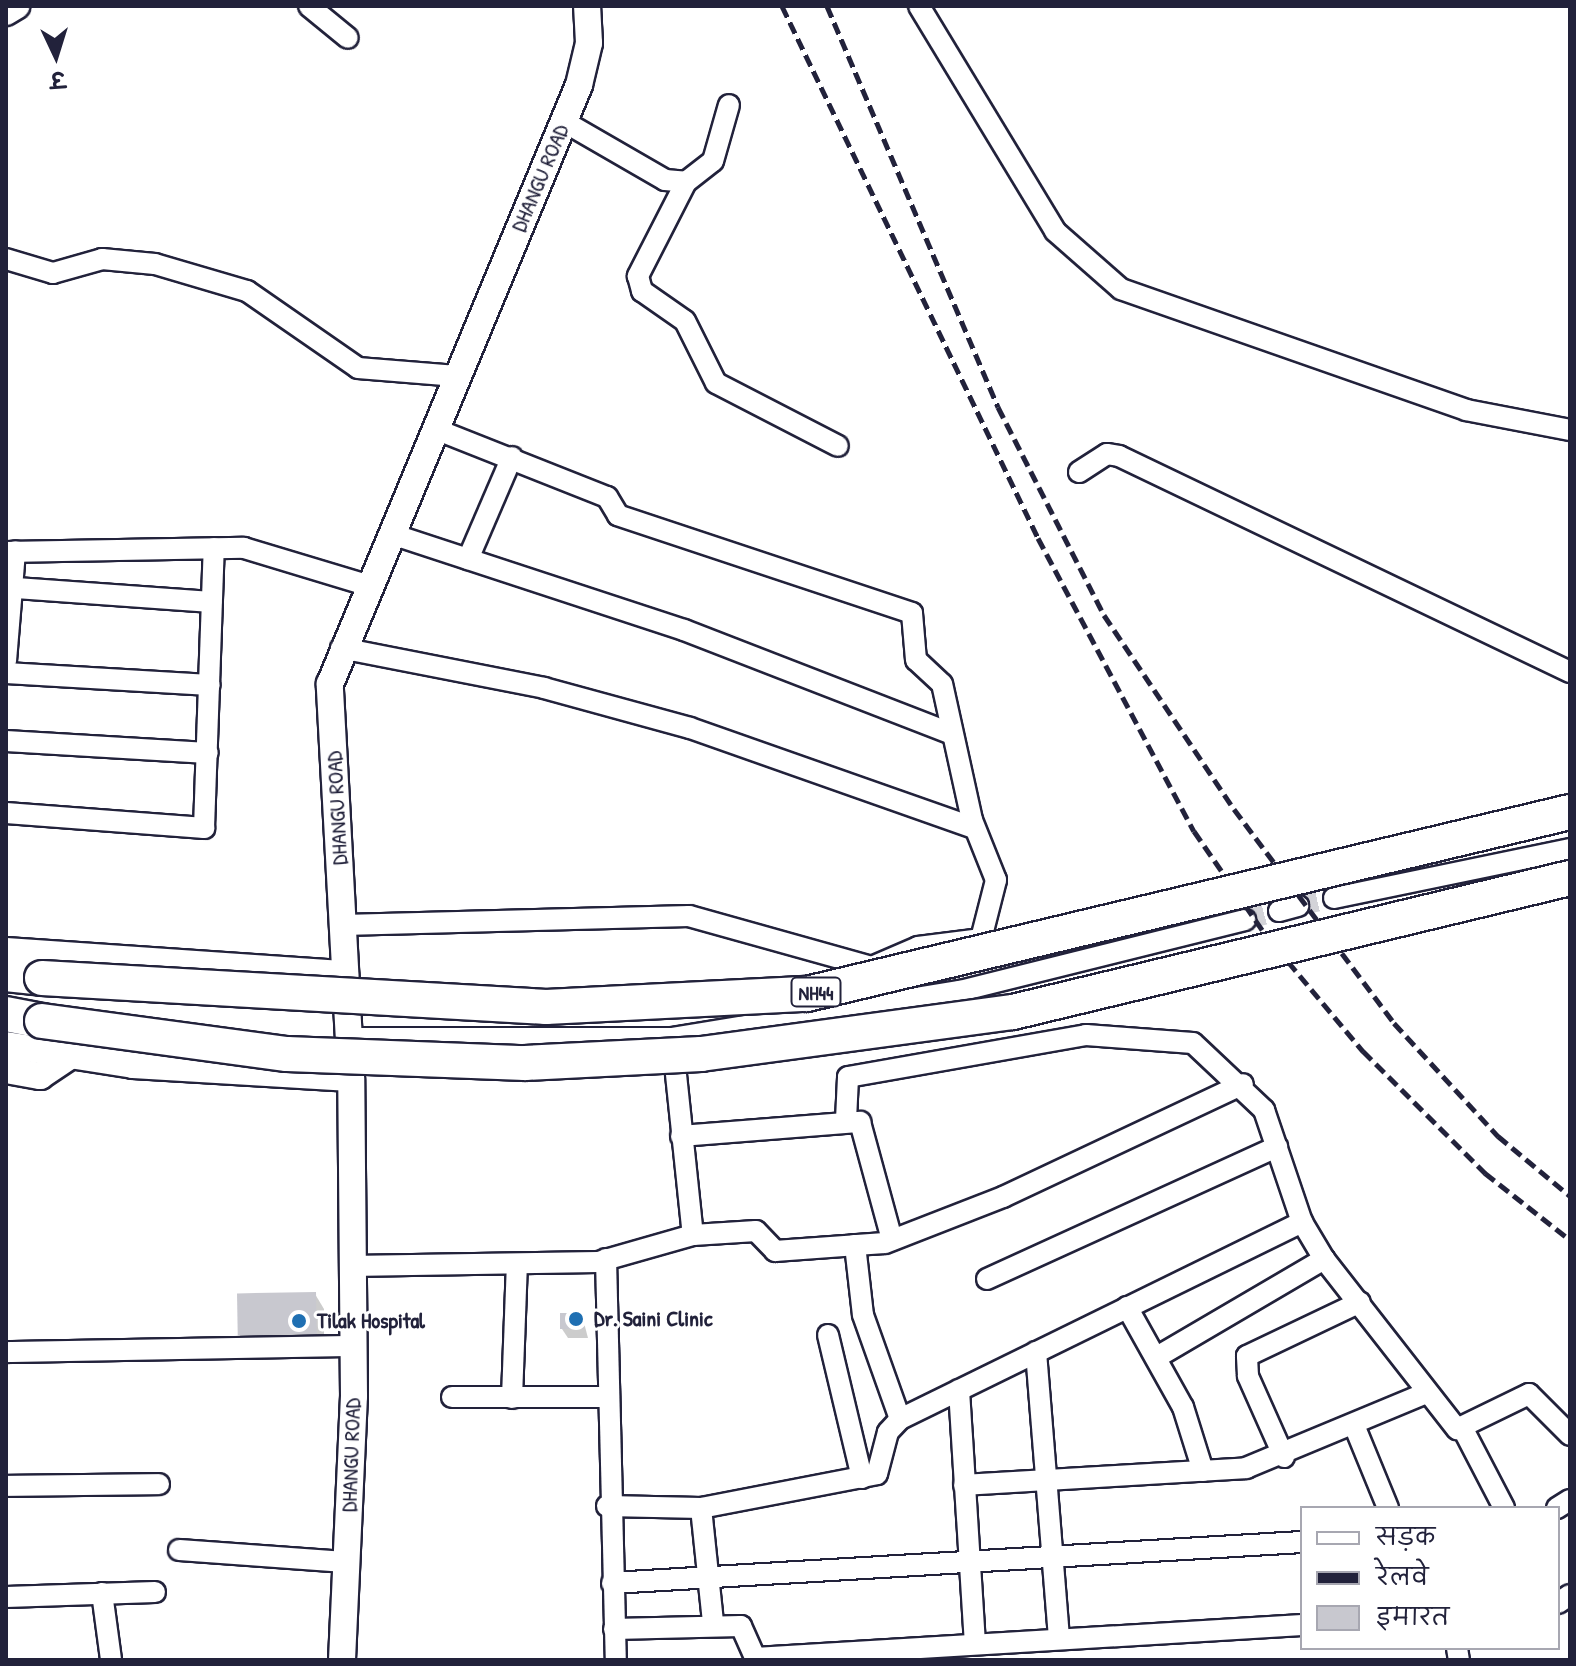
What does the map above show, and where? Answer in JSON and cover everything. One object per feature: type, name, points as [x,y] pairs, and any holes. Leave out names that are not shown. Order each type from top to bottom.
[{"type":"highway","name":"NH44","points":[[6,974],[546,1007],[807,994],[1570,812]]},
{"type":"highway","name":"NH44","points":[[6,1014],[318,1055],[525,1063],[701,1054],[1013,1012],[1570,878]]},
{"type":"street","points":[[6,12],[16,6]]},
{"type":"street","points":[[309,6],[348,38]]},
{"type":"street","name":"DHANGU ROAD","points":[[342,1660],[352,1346],[351,1078],[330,684],[341,648],[392,534],[563,121],[589,43],[587,6]]},
{"type":"street","points":[[919,6],[1055,231],[1121,289],[1466,410],[1570,430]]},
{"type":"street","points":[[729,105],[713,161],[686,182],[638,276],[642,291],[685,321],[716,383],[838,446]]},
{"type":"street","points":[[563,121],[665,180],[686,182]]},
{"type":"street","points":[[6,259],[53,273],[102,259],[155,264],[247,291],[358,368],[457,376]]},
{"type":"street","points":[[343,925],[689,916],[872,967],[918,947],[981,939],[997,877],[974,828],[964,765],[950,733],[942,684],[916,660],[910,611],[618,515],[607,497],[435,429]]},
{"type":"street","points":[[1079,472],[1107,454],[1119,456],[1570,672]]},
{"type":"street","points":[[468,559],[512,457]]},
{"type":"street","points":[[392,534],[684,630],[950,733]]},
{"type":"street","points":[[6,813],[200,831],[207,824],[214,548]]},
{"type":"street","points":[[6,661],[16,588],[10,552],[244,548],[370,586]]},
{"type":"street","points":[[16,588],[212,602]]},
{"type":"street","points":[[341,648],[544,688],[690,728],[974,828]]},
{"type":"street","points":[[6,673],[210,685]]},
{"type":"street","points":[[6,741],[208,753]]},
{"type":"street","points":[[1334,898],[1570,849]]},
{"type":"street","points":[[348,1038],[672,1038],[960,991],[1245,920]]},
{"type":"street","points":[[6,951],[345,974]]},
{"type":"street","points":[[846,1120],[848,1077],[1086,1035],[1184,1040],[1243,1084],[1264,1110],[1302,1222],[1324,1259],[1360,1302],[1426,1393],[1464,1431],[1503,1506]]},
{"type":"street","points":[[672,1038],[693,1235]]},
{"type":"street","points":[[6,1045],[70,1056],[351,1078]]},
{"type":"street","points":[[6,1070],[40,1076],[70,1056]]},
{"type":"street","points":[[350,1266],[517,1264],[606,1259],[693,1235],[759,1232],[775,1251],[892,1240],[1243,1084]]},
{"type":"street","points":[[681,1136],[846,1120],[864,1128],[892,1240]]},
{"type":"street","points":[[987,1279],[1277,1147]]},
{"type":"street","points":[[607,1506],[701,1508],[881,1472],[888,1432],[900,1419],[1302,1222]]},
{"type":"street","points":[[855,1245],[863,1315],[900,1419]]},
{"type":"street","points":[[606,1259],[607,1506],[616,1660]]},
{"type":"street","points":[[1157,1357],[1324,1259]]},
{"type":"street","points":[[512,1398],[517,1264]]},
{"type":"street","points":[[1284,1457],[1248,1376],[1247,1356],[1360,1302]]},
{"type":"street","points":[[1127,1307],[1183,1407],[1203,1471]]},
{"type":"street","points":[[828,1335],[862,1478]]},
{"type":"street","points":[[6,1352],[352,1346]]},
{"type":"street","points":[[1036,1352],[1050,1479],[1059,1637]]},
{"type":"street","points":[[959,1390],[975,1643]]},
{"type":"street","points":[[964,1485],[1203,1471],[1284,1457],[1426,1393]]},
{"type":"street","points":[[1464,1431],[1510,1398],[1529,1394],[1570,1435]]},
{"type":"street","points":[[452,1397],[605,1397]]},
{"type":"street","points":[[1354,1425],[1387,1506]]},
{"type":"street","points":[[6,1486],[159,1484]]},
{"type":"street","points":[[701,1508],[713,1623]]},
{"type":"street","points":[[612,1583],[968,1566],[1054,1557],[1300,1542]]},
{"type":"street","points":[[179,1550],[346,1562]]},
{"type":"street","points":[[6,1597],[155,1592]]},
{"type":"street","points":[[102,1593],[111,1660]]},
{"type":"street","points":[[614,1629],[713,1623],[744,1627],[755,1658],[928,1653],[975,1643],[1300,1625]]},
{"type":"building","points":[[316,1292],[317,1334],[238,1335],[237,1293]]},
{"type":"building","points":[[560,1313],[584,1313],[584,1329],[560,1329]]},
{"type":"tunnel","points":[[1298,906],[1334,898]]},
{"type":"tunnel","points":[[1245,920],[1279,911]]},
{"type":"railway","points":[[782,6],[1038,538],[1194,831],[1265,934],[1363,1051],[1485,1173],[1570,1240]]},
{"type":"railway","points":[[827,6],[998,407],[1104,615],[1234,809],[1394,1023],[1498,1136],[1570,1196]]},
{"type":"place","name":"Dr. Saini Clinic","points":[[576,1319]]},
{"type":"place","name":"Tilak Hospital","points":[[299,1321]]}]
